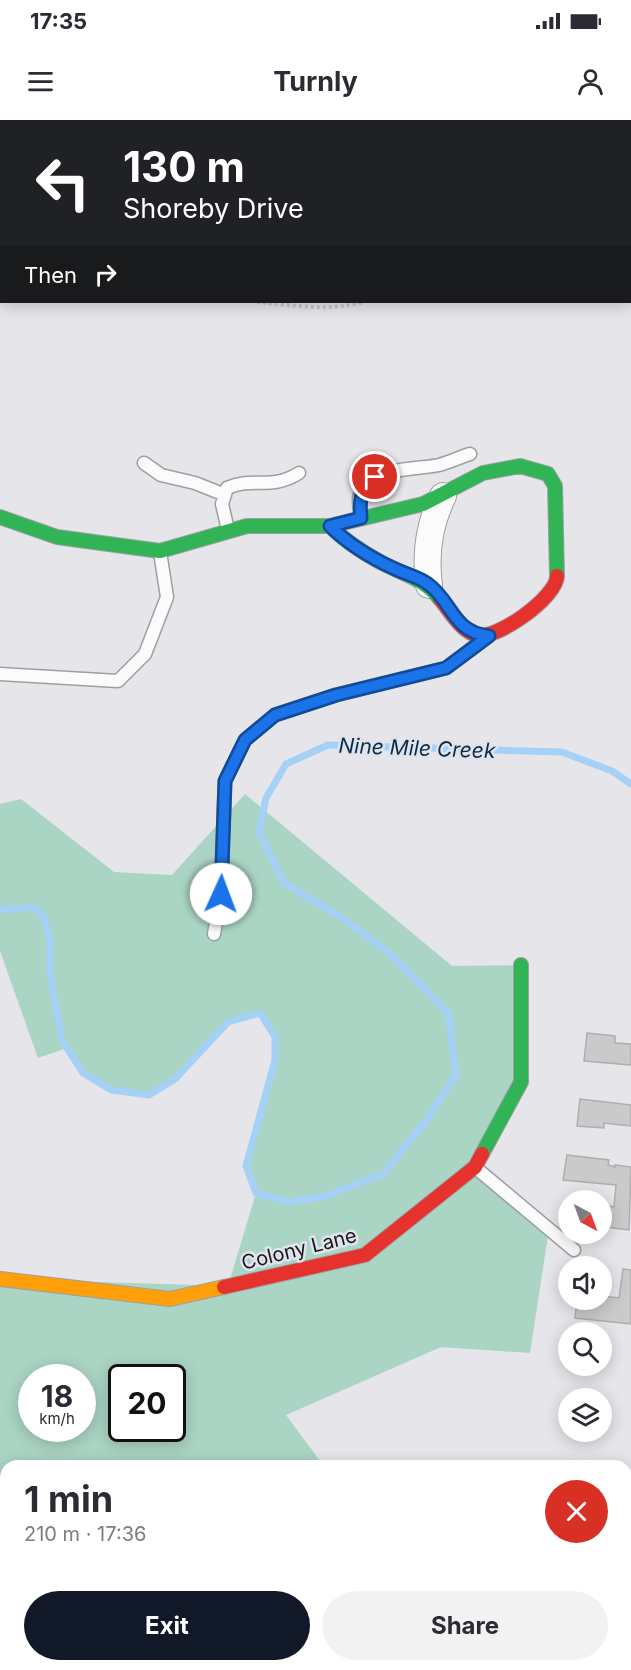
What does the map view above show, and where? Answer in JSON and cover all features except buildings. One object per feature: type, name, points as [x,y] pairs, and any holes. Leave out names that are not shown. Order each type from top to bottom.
[{"type":"street","points":[[0,517],[57,537],[160,550],[247,525],[330,526],[443,496],[483,473],[520,466],[548,474],[555,486],[557,581],[550,595],[528,612],[489,636],[475,634],[463,627],[429,585],[380,562],[343,539],[330,526]]},
{"type":"street","points":[[429,585],[426,564],[430,533],[435,512],[443,496]]},
{"type":"street","name":"Colony Lane","points":[[0,1279],[170,1299],[365,1255],[475,1167],[521,1082],[521,965]]},
{"type":"lane","points":[[361,518],[359,498],[364,487],[375,477],[394,471],[440,465],[470,454]]},
{"type":"lane","points":[[144,463],[161,476],[195,483],[225,495]]},
{"type":"lane","points":[[228,531],[222,504],[227,488],[238,483],[273,485],[299,473]]},
{"type":"lane","points":[[0,674],[118,681],[145,654],[167,597],[160,550]]},
{"type":"lane","points":[[214,933],[221,894],[225,781],[245,740],[275,715],[336,695],[446,668],[489,636]]},
{"type":"lane","points":[[475,1167],[574,1250]]},
{"type":"path","points":[[269,303],[306,306],[359,303]]},
{"type":"green space","points":[[245,794],[452,966],[521,965],[521,1082],[475,1167],[549,1229],[530,1353],[441,1347],[286,1415],[319,1460],[0,1460],[0,1279],[228,1286],[256,1193],[246,1166],[275,1060],[275,1037],[260,1013],[228,1022],[175,1079],[149,1095],[111,1090],[83,1073],[67,1048],[38,1058],[0,951],[0,804],[21,799],[114,872],[172,875]]},
{"type":"waterway","name":"Nine Mile Creek","points":[[0,910],[32,907],[43,915],[50,940],[50,973],[62,1040],[83,1073],[111,1090],[149,1095],[175,1079],[228,1022],[260,1013],[275,1037],[275,1060],[246,1166],[256,1193],[289,1202],[323,1197],[383,1174],[428,1118],[456,1075],[448,1013],[390,954],[344,919],[284,883],[259,832],[266,798],[286,764],[328,745],[562,752],[612,771],[631,784]]},
{"type":"traffic: fast","points":[[0,517],[57,537],[160,551],[247,526],[330,526],[423,504],[483,473],[520,466],[548,474],[555,486],[557,576]]},
{"type":"traffic: fast","points":[[330,526],[380,562],[420,581],[440,599]]},
{"type":"traffic: fast","points":[[482,1154],[521,1082],[521,965]]},
{"type":"traffic: slow","points":[[0,1279],[170,1299],[224,1287]]},
{"type":"traffic: jam","points":[[440,599],[465,629],[476,635],[485,635],[510,625],[524,616],[547,595],[557,576]]},
{"type":"traffic: jam","points":[[224,1287],[365,1255],[475,1167],[482,1154]]},
{"type":"route","points":[[221,894],[225,781],[245,740],[275,715],[336,695],[446,668],[489,636],[475,634],[463,627],[429,585],[380,562],[343,539],[330,526],[361,518],[359,498],[364,487],[375,477]]}]
